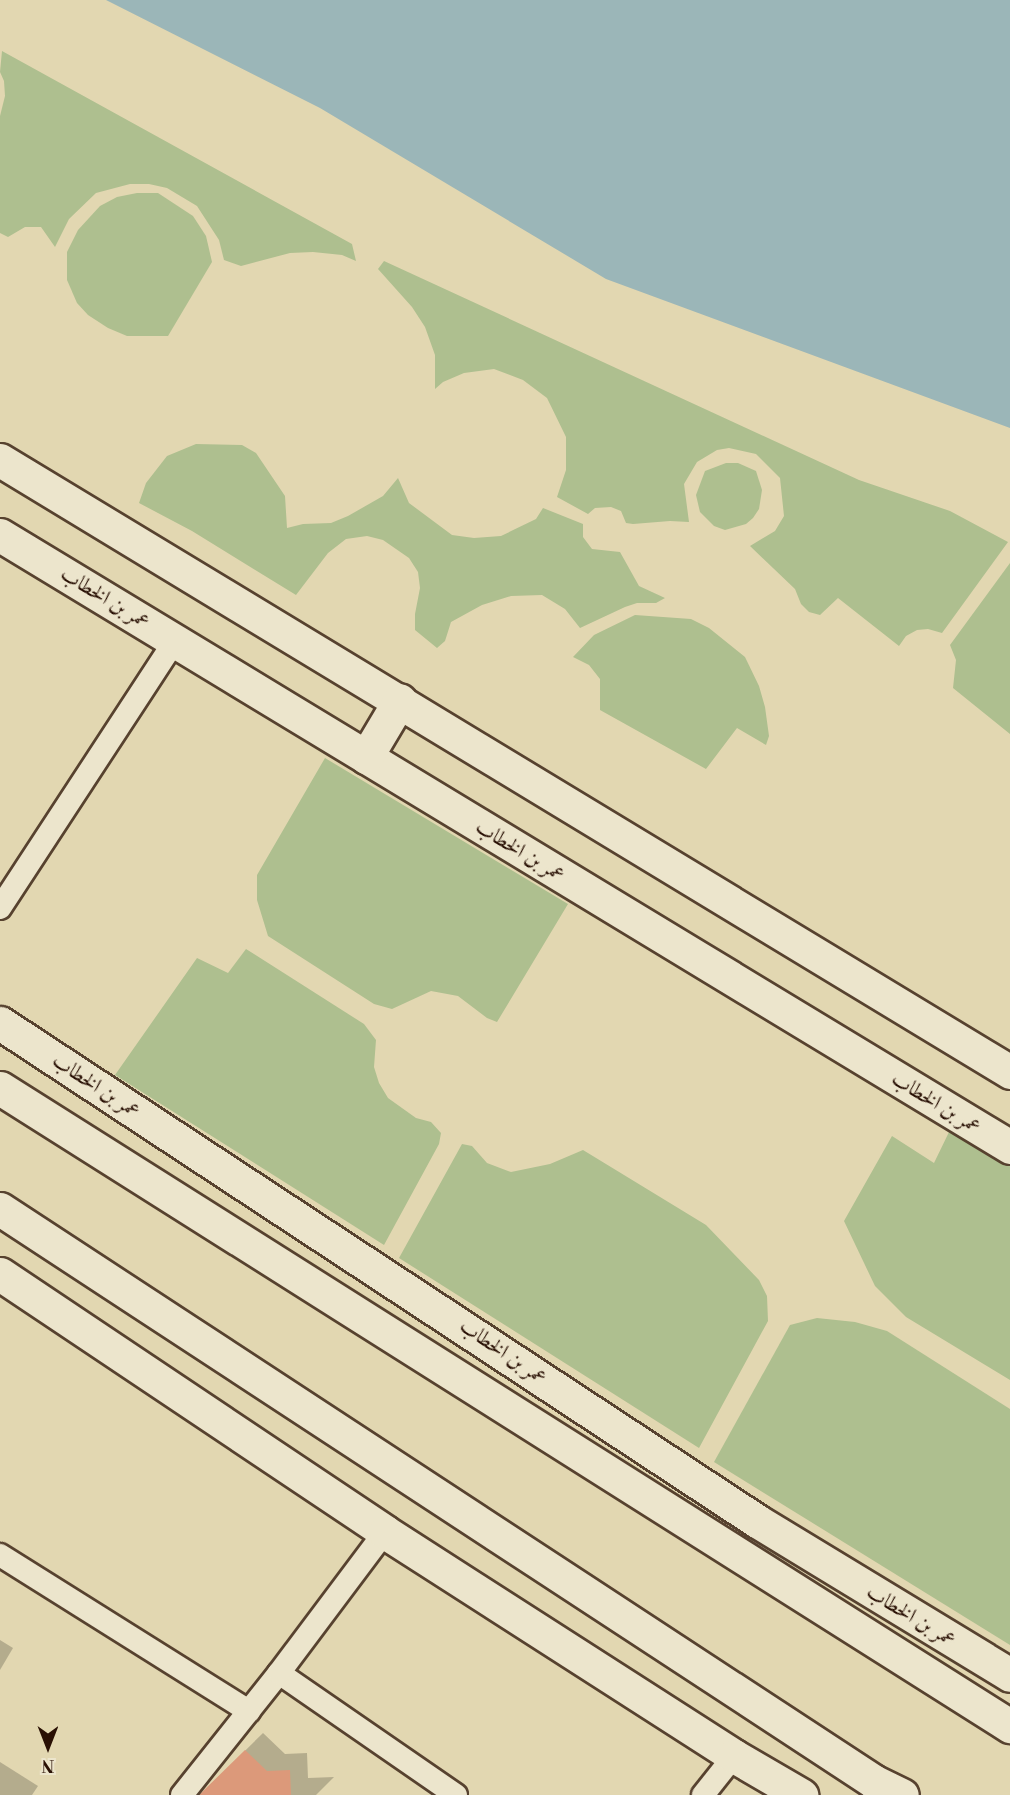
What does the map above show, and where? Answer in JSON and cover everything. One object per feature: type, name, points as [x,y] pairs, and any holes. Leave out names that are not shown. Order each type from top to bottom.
[{"type":"main road","points":[[0,460],[400,700],[1010,1072]]},
{"type":"main road","name":"عمر بن الخطاب","points":[[0,535],[1010,1147]]},
{"type":"main road","points":[[366,757],[400,700]]},
{"type":"main road","name":"عمر بن الخطاب","points":[[0,1023],[757,1521],[1010,1675]]},
{"type":"main road","points":[[0,1088],[1010,1726]]},
{"type":"main road","points":[[2,1215],[868,1788],[902,1795]]},
{"type":"main road","points":[[0,1274],[385,1532],[734,1756],[801,1795]]},
{"type":"street","points":[[0,908],[175,641]]},
{"type":"street","points":[[182,1795],[279,1673],[385,1532]]},
{"type":"street","points":[[0,1555],[249,1711]]},
{"type":"street","points":[[279,1673],[456,1795]]},
{"type":"street","points":[[703,1795],[734,1756]]},
{"type":"green space","points":[[2,51],[352,244],[356,261],[342,255],[313,252],[290,253],[241,266],[224,260],[219,240],[197,206],[167,188],[149,184],[130,184],[96,193],[69,219],[55,247],[41,227],[25,227],[8,237],[0,233],[0,116],[5,96],[4,81],[0,72]]},
{"type":"green space","points":[[137,193],[158,193],[193,216],[206,236],[212,262],[168,336],[127,336],[108,328],[88,315],[77,303],[67,280],[67,252],[78,230],[100,206],[117,197]]},
{"type":"green space","points":[[384,261],[859,480],[950,511],[1008,542],[942,633],[928,629],[917,630],[906,636],[899,646],[838,598],[820,615],[809,612],[801,604],[795,589],[750,546],[775,531],[784,516],[780,478],[756,454],[729,448],[717,450],[697,462],[684,484],[689,522],[626,523],[621,511],[611,507],[595,508],[588,514],[557,497],[566,470],[566,437],[547,398],[523,380],[494,369],[464,373],[443,382],[435,389],[435,355],[425,327],[412,307],[378,269]]},
{"type":"green space","points":[[196,444],[242,445],[256,453],[285,496],[287,528],[303,524],[331,523],[348,516],[383,496],[398,478],[409,503],[452,535],[474,538],[501,536],[536,519],[543,508],[583,524],[583,537],[592,549],[620,552],[639,586],[665,598],[656,603],[637,603],[625,607],[580,628],[565,609],[542,595],[511,596],[482,605],[451,622],[445,641],[437,648],[415,630],[415,614],[420,588],[418,572],[409,558],[383,540],[367,536],[346,539],[328,553],[296,595],[192,531],[139,503],[146,483],[167,456]]},
{"type":"green space","points":[[726,463],[738,463],[756,471],[762,490],[759,509],[753,518],[746,524],[725,530],[714,526],[700,512],[696,495],[705,471]]},
{"type":"green space","points":[[1010,563],[1010,734],[953,688],[956,660],[950,645]]},
{"type":"green space","points":[[635,615],[691,619],[709,628],[745,657],[759,686],[765,707],[769,736],[766,745],[737,728],[706,769],[600,710],[600,679],[589,665],[573,657],[594,635]]},
{"type":"green space","points":[[325,758],[568,904],[497,1022],[487,1018],[458,996],[431,991],[392,1009],[374,1004],[268,936],[257,900],[257,875]]},
{"type":"green space","points":[[246,949],[364,1024],[376,1040],[374,1067],[379,1083],[388,1098],[416,1118],[431,1122],[441,1133],[439,1144],[384,1245],[115,1075],[197,958],[228,973]]},
{"type":"green space","points":[[950,1130],[1010,1166],[1010,1380],[906,1317],[875,1286],[844,1221],[892,1136],[934,1163]]},
{"type":"green space","points":[[462,1144],[472,1146],[487,1163],[511,1172],[550,1164],[583,1150],[706,1225],[759,1280],[767,1296],[768,1321],[699,1448],[399,1258]]},
{"type":"green space","points":[[817,1318],[855,1322],[887,1331],[1010,1409],[1010,1645],[714,1462],[790,1325]]},
{"type":"water","points":[[106,0],[1010,0],[1010,428],[606,279],[320,108]]},
{"type":"building","points":[[245,1750],[267,1771],[290,1770],[291,1795],[199,1795]]}]
